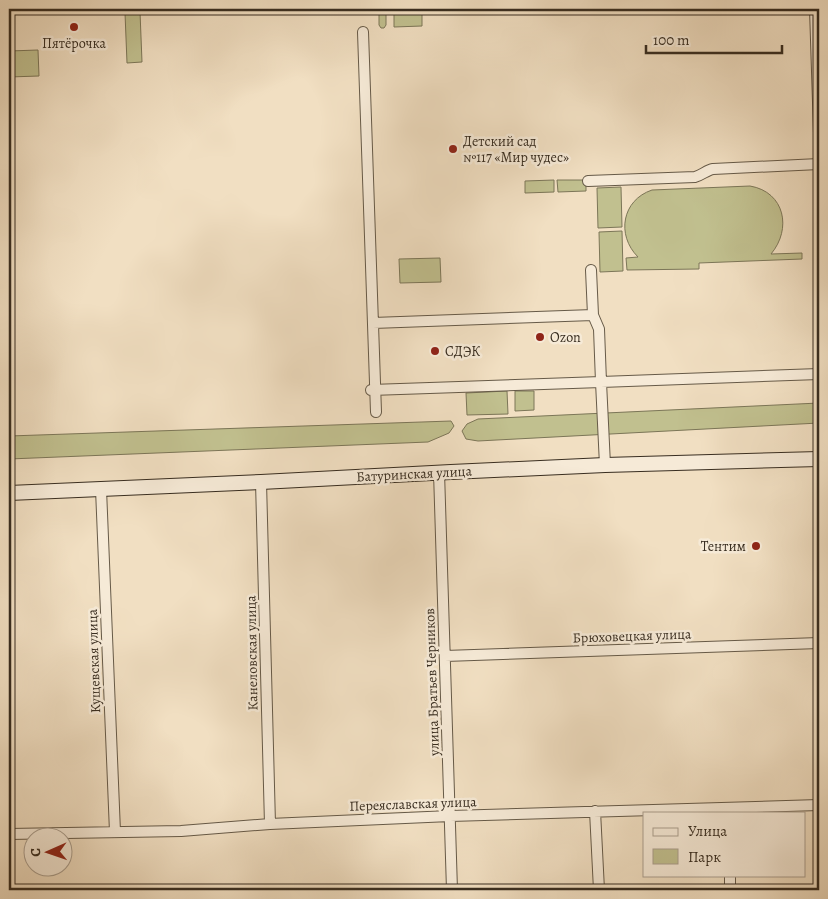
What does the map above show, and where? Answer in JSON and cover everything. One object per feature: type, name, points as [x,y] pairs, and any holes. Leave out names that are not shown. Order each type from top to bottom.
[{"type":"street","points":[[815,9],[819,133]]},
{"type":"street","points":[[363,32],[373,323],[373,390],[376,412]]},
{"type":"street","points":[[588,181],[695,177],[701,176],[708,170],[713,169],[819,164]]},
{"type":"street","points":[[591,270],[593,315],[600,329],[605,465]]},
{"type":"street","points":[[373,323],[593,315]]},
{"type":"street","points":[[373,390],[819,374]]},
{"type":"street","name":"Батуринская улица","points":[[9,493],[605,465],[819,459]]},
{"type":"street","name":"улица Братьев Черников","points":[[439,472],[452,890]]},
{"type":"street","name":"Канеловская улица","points":[[261,482],[270,824]]},
{"type":"street","name":"Кущевская улица","points":[[101,489],[114,832]]},
{"type":"street","name":"Брюховецкая улица","points":[[445,656],[819,643]]},
{"type":"street","name":"Переяславская улица","points":[[9,834],[181,830],[450,816],[595,811],[727,810],[819,805]]},
{"type":"street","points":[[595,811],[598,890]]},
{"type":"street","points":[[730,876],[730,890]]},
{"type":"green space","points":[[379,9],[386,9],[386,25],[384,28],[381,28],[379,25]]},
{"type":"green space","points":[[394,9],[422,9],[422,26],[394,27]]},
{"type":"green space","points":[[140,12],[142,62],[127,63],[125,13]]},
{"type":"green space","points":[[38,50],[39,76],[9,77],[9,51]]},
{"type":"green space","points":[[554,180],[554,192],[525,193],[525,181]]},
{"type":"green space","points":[[557,180],[586,180],[586,191],[558,192]]},
{"type":"green space","points":[[750,186],[762,190],[771,196],[778,204],[782,213],[782,234],[771,254],[802,253],[802,259],[699,263],[699,269],[627,270],[626,258],[638,257],[627,239],[626,219],[634,202],[642,195],[652,190]]},
{"type":"green space","points":[[621,187],[622,227],[598,228],[597,188]]},
{"type":"green space","points":[[622,231],[623,271],[600,272],[599,232]]},
{"type":"green space","points":[[440,258],[441,282],[400,283],[399,259]]},
{"type":"green space","points":[[507,391],[508,414],[467,415],[466,393]]},
{"type":"green space","points":[[515,391],[534,391],[534,410],[515,411]]},
{"type":"green space","points":[[819,403],[819,423],[478,441],[466,439],[462,431],[467,424],[478,419]]},
{"type":"green space","points":[[451,421],[454,426],[449,433],[428,442],[9,459],[9,436]]},
{"type":"place","name":"Пятёрочка","points":[[74,27]]},
{"type":"place","name":"Детский сад №117 «Мир чудес»","points":[[453,149]]},
{"type":"place","name":"Ozon","points":[[540,337]]},
{"type":"place","name":"СДЭК","points":[[435,351]]},
{"type":"place","name":"Тентим","points":[[756,546]]}]
